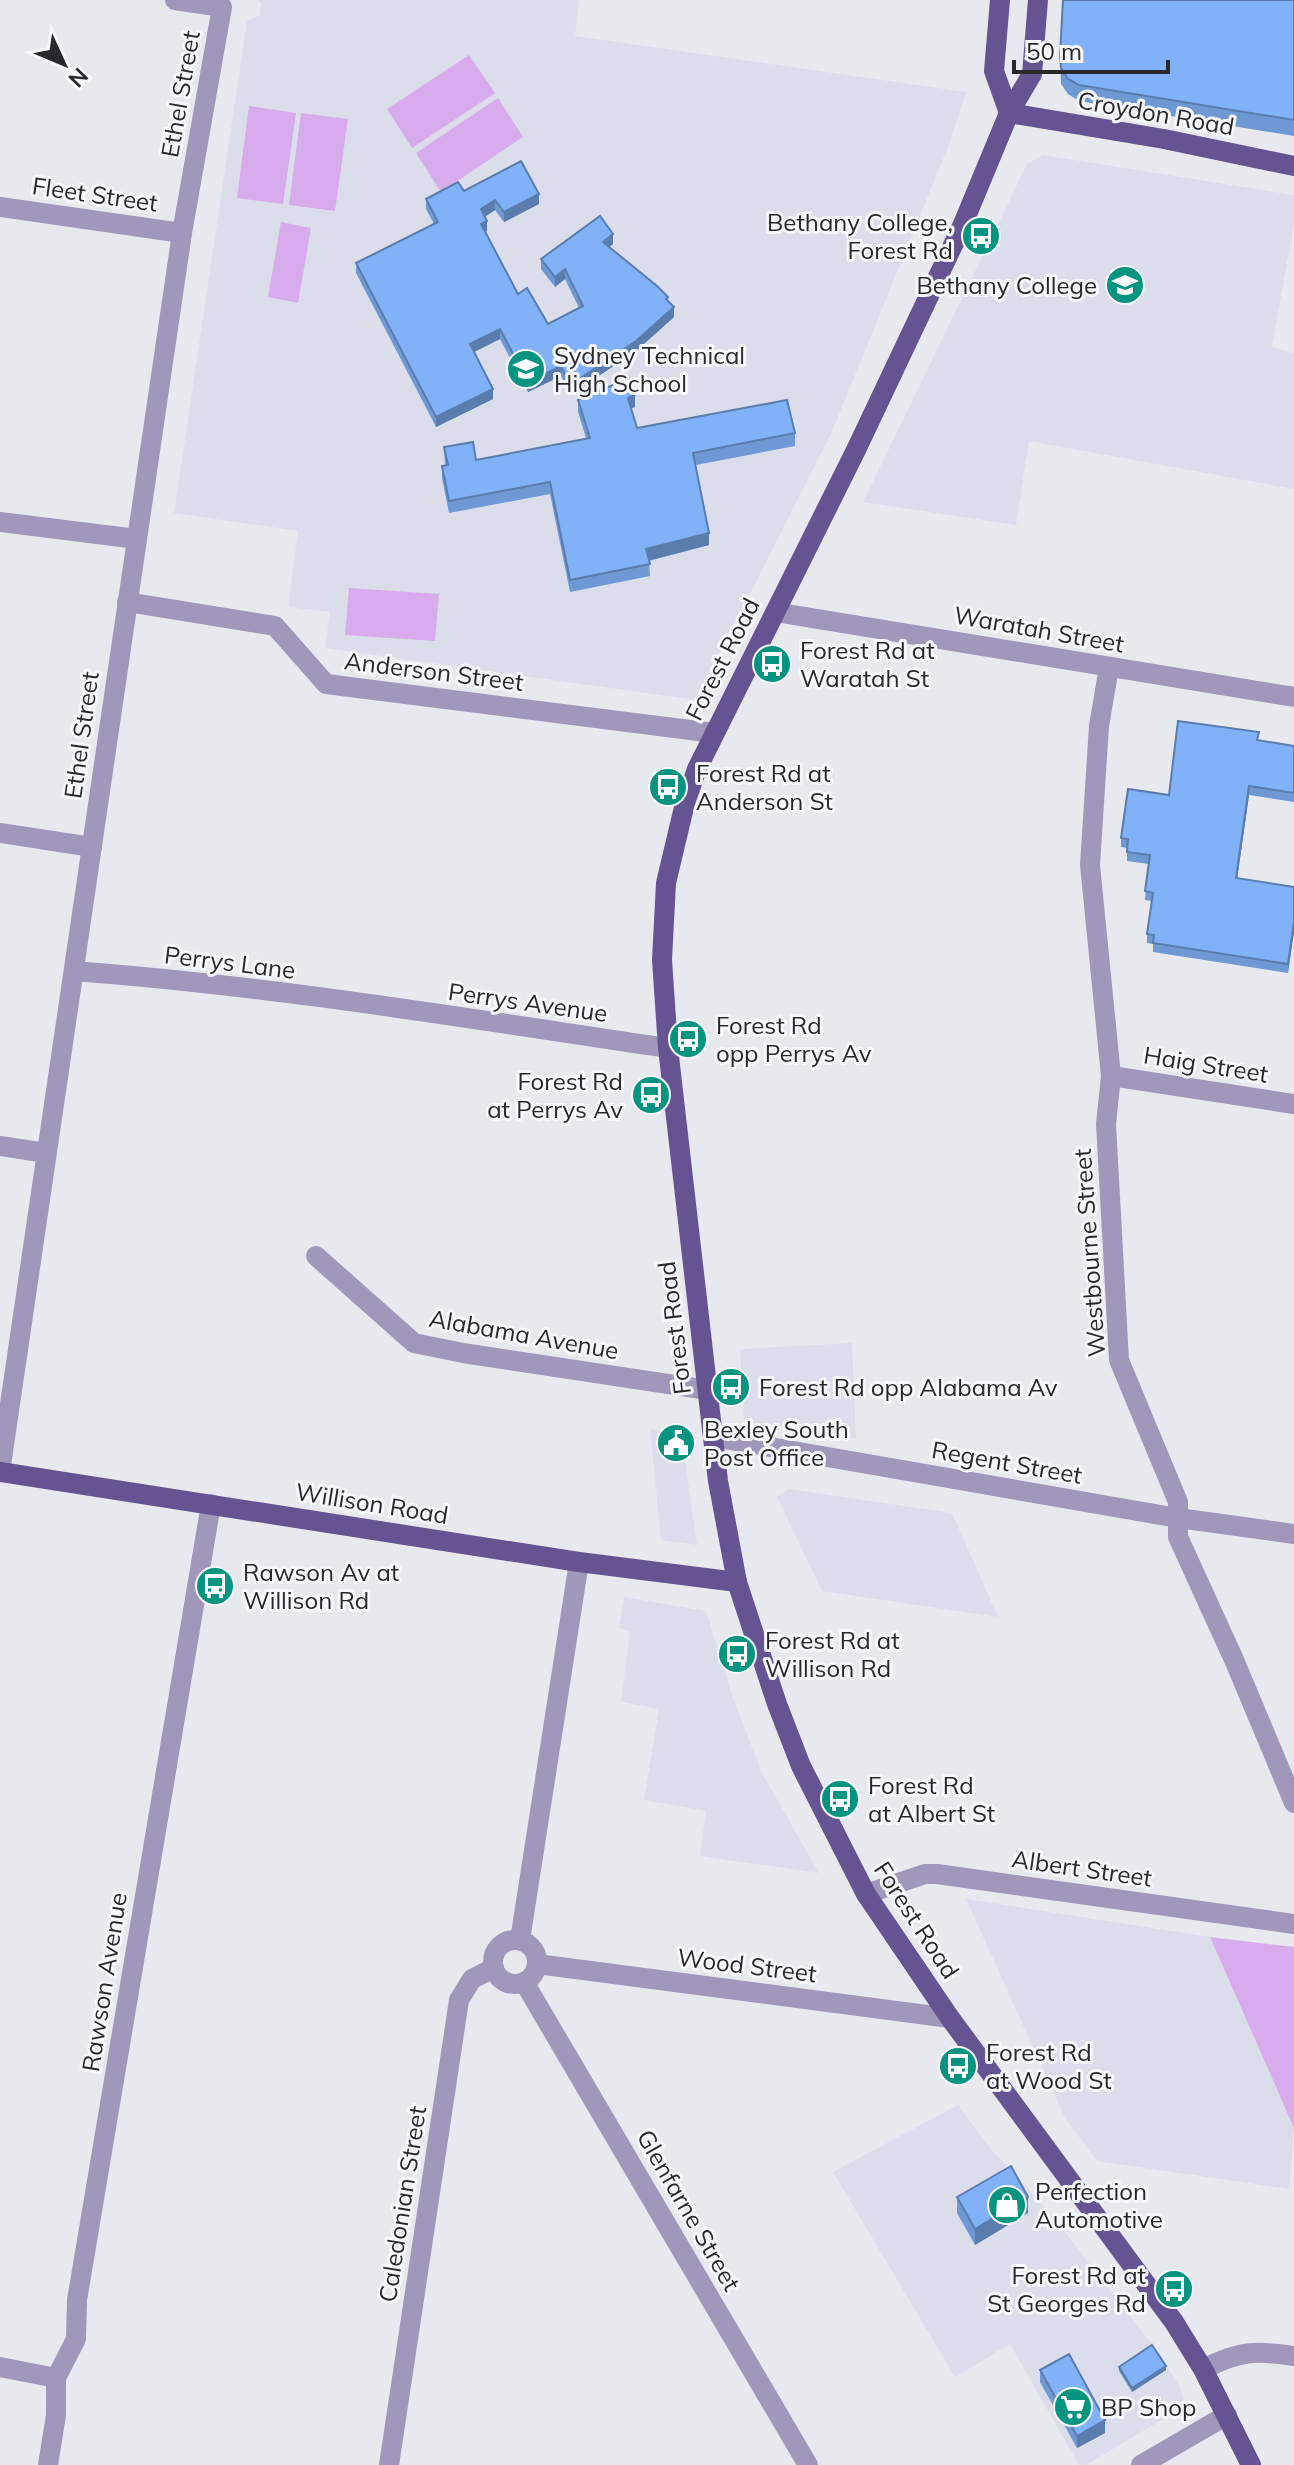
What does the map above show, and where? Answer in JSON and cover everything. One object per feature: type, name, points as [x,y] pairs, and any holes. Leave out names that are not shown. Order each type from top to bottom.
[{"type":"main road","points":[[1000,0],[994,71],[1009,113]]},
{"type":"main road","name":"Forest Road","points":[[1038,0],[1032,74],[1009,113],[963,224],[914,329],[714,733],[685,803],[666,883],[662,960],[668,1048],[713,1437],[737,1582],[767,1677],[801,1766],[866,1894],[950,2018],[1151,2290],[1203,2369],[1251,2465]]},
{"type":"main road","name":"Croydon Road","points":[[1009,113],[1164,139],[1294,166]]},
{"type":"main road","name":"Willison Road","points":[[0,1472],[579,1562],[737,1582]]},
{"type":"street","name":"Ethel Street","points":[[0,1472],[182,233],[222,7],[175,0]]},
{"type":"street","name":"Fleet Street","points":[[0,207],[182,233]]},
{"type":"street","points":[[0,522],[137,539]]},
{"type":"street","name":"Anderson Street","points":[[127,602],[275,626],[326,684],[714,733]]},
{"type":"street","name":"Waratah Street","points":[[775,612],[1294,697]]},
{"type":"street","name":"Westbourne Street","points":[[1109,667],[1099,726],[1090,865],[1111,1076],[1106,1124],[1119,1360],[1178,1502],[1178,1537],[1294,1803]]},
{"type":"street","points":[[0,833],[92,847]]},
{"type":"street","name":"Perrys Lane","points":[[74,971],[380,1007]]},
{"type":"street","name":"Perrys Avenue","points":[[380,1007],[668,1048]]},
{"type":"street","name":"Haig Street","points":[[1111,1076],[1294,1104]]},
{"type":"street","points":[[0,1146],[46,1153]]},
{"type":"street","name":"Alabama Avenue","points":[[316,1256],[414,1343],[708,1390]]},
{"type":"street","name":"Regent Street","points":[[713,1437],[1178,1518],[1294,1534]]},
{"type":"street","name":"Rawson Avenue","points":[[48,2465],[56,2415],[56,2378],[76,2339],[77,2300],[211,1504]]},
{"type":"street","points":[[520,1940],[579,1562]]},
{"type":"street","name":"Albert Street","points":[[866,1894],[925,1874],[937,1874],[1294,1924]]},
{"type":"street","points":[[520,1940],[533,1949],[537,1964],[535,1971],[524,1982],[509,1983],[502,1980],[494,1968],[495,1953],[505,1942],[520,1940]]},
{"type":"street","name":"Wood Street","points":[[537,1964],[950,2018]]},
{"type":"street","name":"Caledonian Street","points":[[389,2465],[459,2000],[472,1979],[494,1968]]},
{"type":"street","name":"Glenfarne Street","points":[[524,1982],[808,2465]]},
{"type":"street","points":[[1203,2369],[1228,2357],[1257,2351],[1294,2356]]},
{"type":"street","points":[[0,2367],[56,2378]]},
{"type":"street","points":[[1141,2465],[1227,2415]]},
{"type":"shaded area","name":"Sydney Technical High School","points":[[258,0],[579,0],[575,36],[966,92],[948,147],[831,434],[696,700],[325,648],[330,612],[288,607],[298,531],[174,513],[247,21],[260,15],[261,3]]},
{"type":"shaded area","points":[[469,55],[495,93],[412,148],[387,109]]},
{"type":"shaded area","points":[[498,98],[523,137],[441,192],[416,153]]},
{"type":"shaded area","points":[[249,106],[296,113],[283,204],[237,198]]},
{"type":"shaded area","points":[[301,113],[348,119],[335,211],[289,205]]},
{"type":"shaded area","name":"Bethany College","points":[[1043,155],[1294,195],[1294,223],[1272,347],[1294,353],[1294,489],[1029,441],[1016,525],[863,502],[1027,164]]},
{"type":"shaded area","points":[[281,222],[311,228],[298,303],[268,297]]},
{"type":"shaded area","points":[[349,588],[439,594],[435,641],[345,635]]},
{"type":"shaded area","points":[[852,1343],[856,1439],[744,1421],[740,1349]]},
{"type":"shaded area","points":[[650,1429],[681,1433],[697,1545],[661,1540]]},
{"type":"shaded area","points":[[788,1489],[952,1513],[998,1617],[822,1591],[777,1497]]},
{"type":"shaded area","points":[[624,1597],[706,1611],[733,1698],[762,1773],[819,1873],[700,1856],[706,1811],[644,1800],[659,1709],[621,1702],[630,1631],[619,1628]]},
{"type":"shaded area","points":[[966,1899],[1210,1937],[1294,2128],[1289,2189],[1097,2161],[1065,2118]]},
{"type":"shaded area","points":[[1210,1937],[1294,1947],[1294,2128]]},
{"type":"shaded area","points":[[958,2105],[990,2148],[1051,2214],[1158,2352],[1180,2387],[1185,2406],[1086,2465],[1079,2465],[1010,2344],[955,2377],[833,2172]]},
{"type":"building","points":[[1063,0],[1294,0],[1294,120],[1079,85],[1068,79],[1061,68]]},
{"type":"building","points":[[521,161],[539,194],[504,212],[495,200],[481,209],[487,221],[481,224],[518,294],[527,288],[548,324],[583,306],[565,269],[555,277],[541,259],[600,216],[613,234],[603,242],[657,286],[674,307],[636,341],[570,385],[561,366],[528,382],[500,329],[470,344],[493,389],[436,417],[356,263],[438,222],[426,199],[458,182],[464,191]]},
{"type":"building","points":[[629,378],[635,395],[628,398],[637,428],[787,400],[795,433],[693,453],[709,533],[646,549],[650,564],[570,580],[550,482],[449,501],[442,466],[448,465],[444,447],[473,442],[476,460],[590,438],[578,400]]},
{"type":"building","points":[[1178,721],[1259,732],[1257,740],[1294,746],[1294,793],[1249,786],[1236,878],[1294,887],[1294,923],[1288,964],[1153,943],[1154,935],[1147,934],[1153,893],[1145,891],[1150,855],[1127,852],[1128,839],[1121,838],[1128,789],[1169,795]]},
{"type":"building","points":[[1011,2166],[1028,2197],[975,2229],[957,2197]]},
{"type":"building","points":[[1152,2345],[1166,2366],[1132,2388],[1119,2367]]},
{"type":"building","name":"BP Shop","points":[[1069,2354],[1105,2420],[1077,2436],[1040,2370]]},
{"type":"place","name":"Bethany College, Forest Rd","points":[[981,236]]},
{"type":"place","name":"Bethany College","points":[[1125,285]]},
{"type":"place","name":"Sydney Technical High School","points":[[526,369]]},
{"type":"place","name":"Forest Rd at Waratah St","points":[[772,664]]},
{"type":"place","name":"Forest Rd at Anderson St","points":[[668,787]]},
{"type":"place","name":"Forest Rd opp Perrys Av","points":[[688,1039]]},
{"type":"place","name":"Forest Rd at Perrys Av","points":[[651,1095]]},
{"type":"place","name":"Forest Rd opp Alabama Av","points":[[731,1387]]},
{"type":"place","name":"Bexley South Post Office","points":[[676,1443]]},
{"type":"place","name":"Rawson Av at Willison Rd","points":[[215,1586]]},
{"type":"place","name":"Forest Rd at Willison Rd","points":[[737,1654]]},
{"type":"place","name":"Forest Rd at Albert St","points":[[840,1799]]},
{"type":"place","name":"Forest Rd at Wood St","points":[[958,2066]]},
{"type":"place","name":"Perfection Automotive","points":[[1007,2205]]},
{"type":"place","name":"Forest Rd at St Georges Rd","points":[[1174,2289]]},
{"type":"place","name":"BP Shop","points":[[1073,2407]]}]
